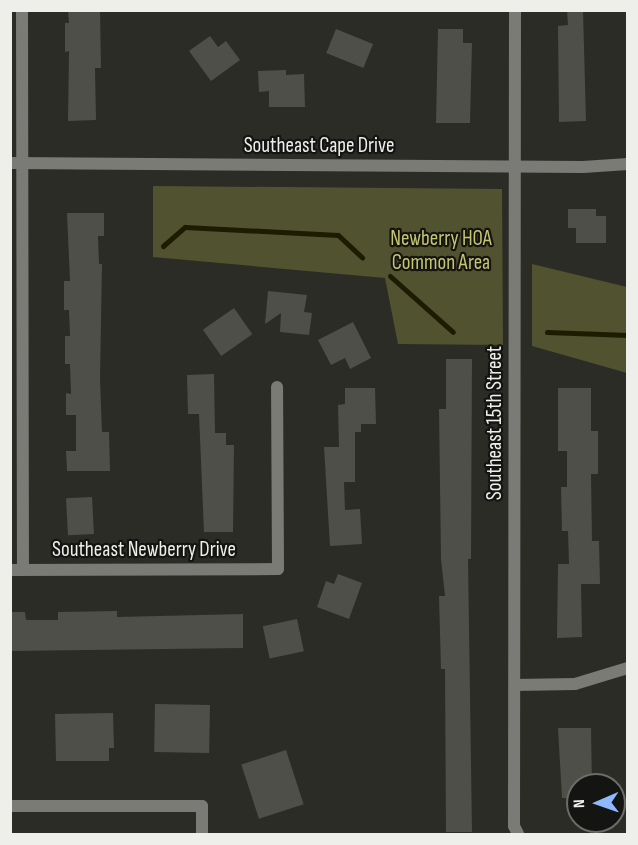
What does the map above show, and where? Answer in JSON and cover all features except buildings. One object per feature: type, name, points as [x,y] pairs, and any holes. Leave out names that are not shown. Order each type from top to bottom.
[{"type":"street","points":[[17,570],[16,163],[22,10]]},
{"type":"street","name":"Southeast 15th Street","points":[[515,10],[514,826],[518,834]]},
{"type":"street","name":"Southeast Cape Drive","points":[[16,163],[515,167],[627,164]]},
{"type":"street","name":"Southeast Newberry Drive","points":[[17,570],[278,569],[277,387]]},
{"type":"street","points":[[515,685],[583,682],[627,668]]},
{"type":"street","points":[[10,806],[202,806],[202,834]]},
{"type":"green space","name":"Newberry HOA Common Area","points":[[153,186],[502,189],[503,345],[398,344],[385,278],[153,257]]},
{"type":"green space","name":"Newberry HOA Common Area","points":[[532,264],[627,287],[627,373],[532,346]]},
{"type":"waterway","points":[[163,246],[185,227],[338,235],[362,257]]},
{"type":"waterway","points":[[390,276],[453,332]]},
{"type":"waterway","points":[[547,332],[628,335]]}]
